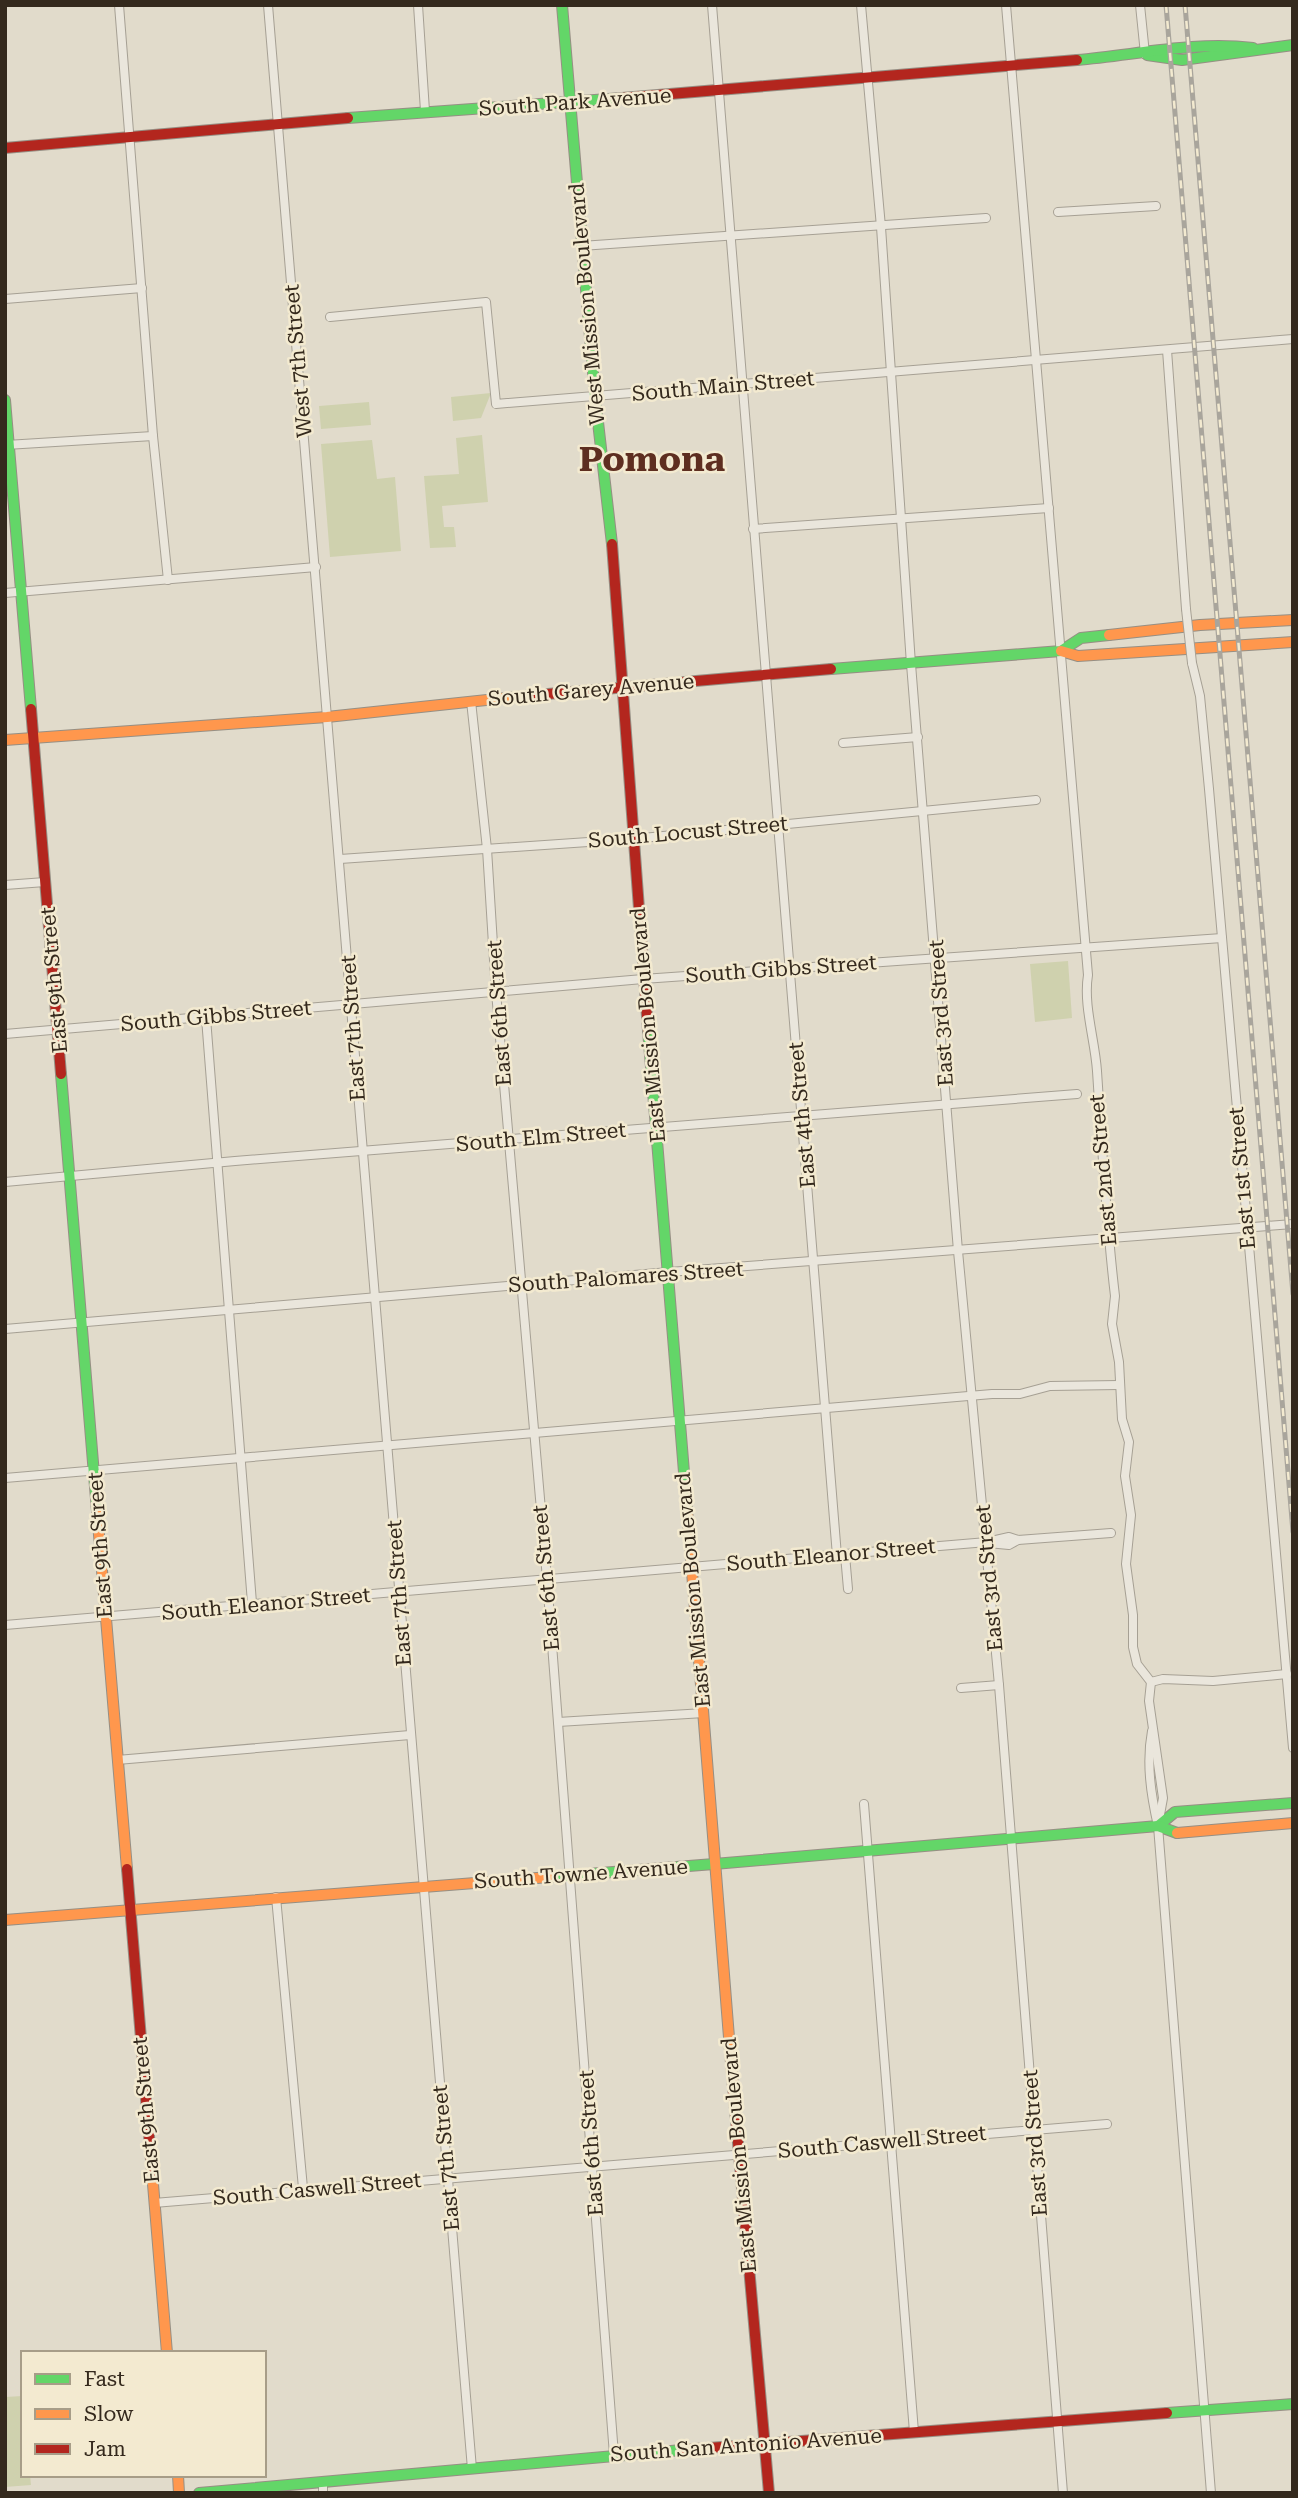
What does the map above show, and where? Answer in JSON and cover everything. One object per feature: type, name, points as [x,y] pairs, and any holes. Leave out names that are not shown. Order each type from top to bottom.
[{"type":"main road","name":"West Mission Boulevard","points":[[562,5],[581,246],[612,541],[622,686]]},
{"type":"main road","name":"South Park Avenue","points":[[5,148],[425,111],[569,104],[718,92],[1145,54],[1182,60],[1220,57],[1253,48],[1293,45]]},
{"type":"main road","name":"East 9th Street","points":[[5,400],[7,445],[36,738],[80,1324],[95,1470],[167,2351]]},
{"type":"main road","name":"South Garey Avenue","points":[[5,740],[327,717],[622,686],[1061,651],[1082,638],[1293,620]]},
{"type":"main road","points":[[1061,651],[1078,656],[1293,642]]},
{"type":"main road","name":"East Mission Boulevard","points":[[622,686],[714,1864],[769,2493]]},
{"type":"main road","points":[[1157,1826],[1175,1812],[1293,1803]]},
{"type":"main road","points":[[1157,1826],[1175,1833],[1293,1823]]},
{"type":"main road","name":"South Towne Avenue","points":[[5,1920],[1157,1826]]},
{"type":"main road","name":"South San Antonio Avenue","points":[[200,2493],[323,2487],[614,2455],[1293,2404]]},
{"type":"street","points":[[118,5],[153,436],[168,580]]},
{"type":"street","name":"West 7th Street","points":[[268,5],[327,717]]},
{"type":"street","points":[[418,5],[425,111]]},
{"type":"street","name":"East 4th Street","points":[[712,5],[775,824],[790,968],[824,1408],[841,1555],[848,1589]]},
{"type":"street","name":"East 3rd Street","points":[[861,5],[881,227],[911,664],[937,957],[958,1251],[987,1542],[1063,2493]]},
{"type":"street","name":"East 2nd Street","points":[[1006,5],[1088,975],[1086,990],[1097,1069],[1108,1238],[1115,1296],[1112,1324],[1119,1362],[1122,1419],[1129,1442],[1125,1476],[1130,1515],[1126,1564],[1133,1615],[1133,1647],[1137,1664],[1151,1682]]},
{"type":"street","points":[[1140,5],[1145,54]]},
{"type":"street","points":[[1058,212],[1157,206]]},
{"type":"street","points":[[581,246],[986,218]]},
{"type":"street","points":[[5,299],[142,288]]},
{"type":"street","name":"South Main Street","points":[[330,317],[486,302],[496,404],[1293,339]]},
{"type":"street","name":"East 1st Street","points":[[1167,350],[1186,609],[1192,663],[1200,696],[1293,1748]]},
{"type":"street","points":[[7,445],[153,436]]},
{"type":"street","points":[[753,529],[1049,508]]},
{"type":"street","points":[[5,593],[316,567]]},
{"type":"street","name":"East 6th Street","points":[[471,701],[487,849],[496,992],[547,1579],[614,2455]]},
{"type":"street","name":"East 7th Street","points":[[327,717],[472,2469]]},
{"type":"street","points":[[843,743],[918,737]]},
{"type":"street","name":"South Locust Street","points":[[340,859],[632,839],[1036,800]]},
{"type":"street","points":[[5,885],[45,882]]},
{"type":"street","name":"South Gibbs Street","points":[[5,1034],[643,979],[1085,945],[1222,938]]},
{"type":"street","points":[[206,1018],[227,1312],[252,1603]]},
{"type":"street","name":"South Elm Street","points":[[5,1182],[362,1150],[1077,1094]]},
{"type":"street","name":"South Palomares Street","points":[[5,1329],[669,1272],[814,1263],[1293,1224]]},
{"type":"street","points":[[5,1478],[240,1456],[1020,1394],[1050,1385],[1119,1385]]},
{"type":"street","name":"South Eleanor Street","points":[[5,1625],[987,1542],[1009,1545],[1018,1540],[1111,1533]]},
{"type":"street","points":[[1211,2493],[1149,1748],[1152,1731],[1148,1690],[1151,1682],[1163,1679],[1213,1681],[1287,1674]]},
{"type":"street","points":[[961,1688],[999,1685]]},
{"type":"street","points":[[558,1722],[704,1713]]},
{"type":"street","points":[[117,1760],[410,1735]]},
{"type":"street","points":[[864,1804],[914,2432]]},
{"type":"street","points":[[276,1898],[303,2188]]},
{"type":"street","name":"South Caswell Street","points":[[154,2203],[303,2188],[1107,2124]]},
{"type":"green space","points":[[491,393],[481,418],[453,421],[451,397]]},
{"type":"green space","points":[[369,402],[371,425],[321,429],[319,406]]},
{"type":"green space","points":[[482,435],[488,502],[442,506],[444,527],[454,527],[456,547],[430,548],[424,476],[459,474],[456,438]]},
{"type":"green space","points":[[372,440],[377,479],[395,477],[401,551],[330,557],[321,444]]},
{"type":"green space","points":[[1068,961],[1072,1018],[1035,1022],[1030,964]]},
{"type":"green space","points":[[21,2396],[21,2477],[30,2477],[31,2485],[5,2487],[5,2397]]},
{"type":"railway","points":[[1166,5],[1293,1532]]},
{"type":"railway","points":[[1185,5],[1293,1294]]},
{"type":"traffic: fast","points":[[562,5],[595,396],[612,544]]},
{"type":"traffic: fast","points":[[1147,55],[1182,60],[1293,45]]},
{"type":"traffic: fast","points":[[1077,60],[1187,47],[1253,48]]},
{"type":"traffic: fast","points":[[348,118],[622,98]]},
{"type":"traffic: fast","points":[[5,400],[31,709]]},
{"type":"traffic: fast","points":[[831,669],[1061,651],[1081,638],[1109,635]]},
{"type":"traffic: fast","points":[[648,1030],[687,1509]]},
{"type":"traffic: fast","points":[[61,1074],[97,1511]]},
{"type":"traffic: fast","points":[[1158,1826],[1175,1812],[1293,1803]]},
{"type":"traffic: fast","points":[[714,1864],[1158,1826],[1177,1833]]},
{"type":"traffic: fast","points":[[550,1877],[714,1864]]},
{"type":"traffic: fast","points":[[1167,2413],[1293,2404]]},
{"type":"traffic: fast","points":[[199,2493],[682,2450]]},
{"type":"traffic: slow","points":[[1109,635],[1200,625],[1293,620]]},
{"type":"traffic: slow","points":[[1061,651],[1078,656],[1293,642]]},
{"type":"traffic: slow","points":[[5,740],[327,717],[525,696]]},
{"type":"traffic: slow","points":[[687,1509],[732,2075]]},
{"type":"traffic: slow","points":[[97,1511],[127,1869]]},
{"type":"traffic: slow","points":[[1177,1833],[1293,1823]]},
{"type":"traffic: slow","points":[[5,1920],[550,1877]]},
{"type":"traffic: slow","points":[[152,2172],[167,2351]]},
{"type":"traffic: slow","points":[[178,2477],[179,2493]]},
{"type":"traffic: jam","points":[[622,98],[1077,60]]},
{"type":"traffic: jam","points":[[5,148],[348,118]]},
{"type":"traffic: jam","points":[[612,544],[648,1030]]},
{"type":"traffic: jam","points":[[525,696],[831,669]]},
{"type":"traffic: jam","points":[[31,709],[61,1074]]},
{"type":"traffic: jam","points":[[127,1869],[152,2172]]},
{"type":"traffic: jam","points":[[732,2075],[769,2493]]},
{"type":"traffic: jam","points":[[682,2450],[1167,2413]]},
{"type":"district","name":"Pomona","points":[[652,459]]}]
